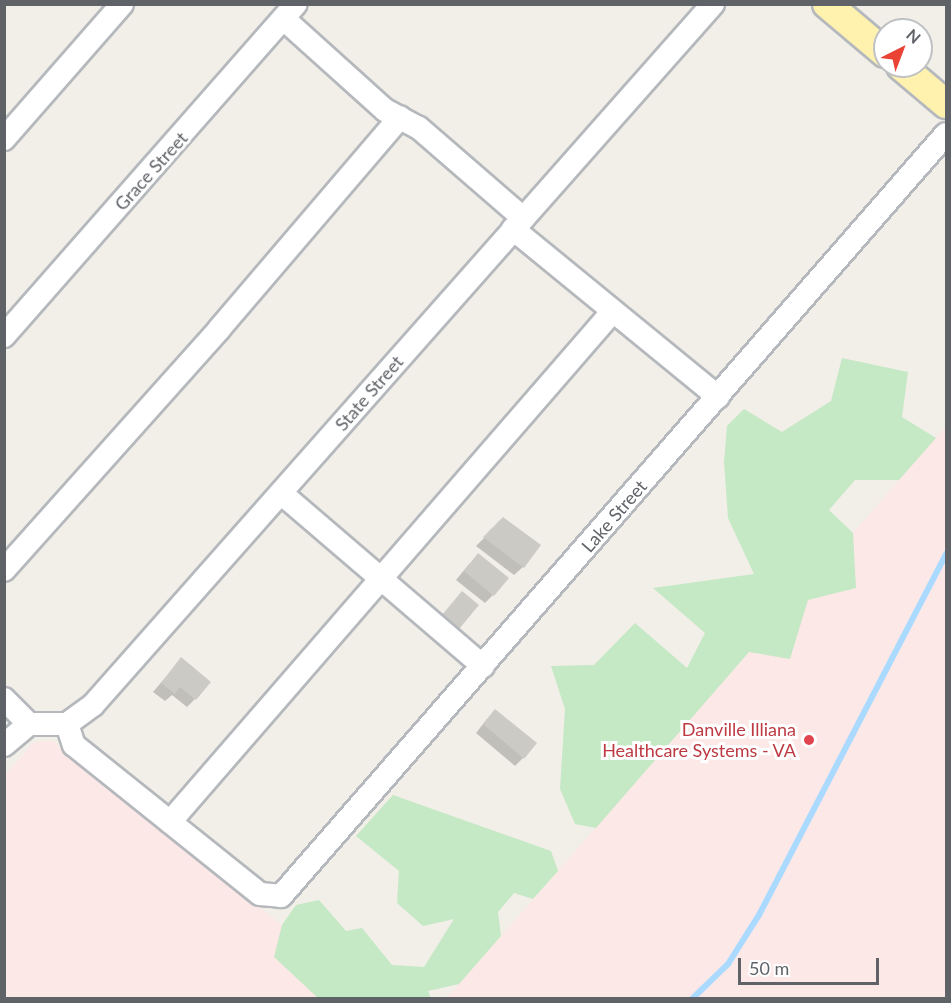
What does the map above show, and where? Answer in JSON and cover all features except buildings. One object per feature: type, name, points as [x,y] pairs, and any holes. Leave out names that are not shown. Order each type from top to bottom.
[{"type":"main road","points":[[828,5],[873,43]]},
{"type":"main road","points":[[915,78],[946,104]]},
{"type":"street","points":[[4,139],[122,4]]},
{"type":"street","name":"State Street","points":[[67,724],[93,705],[713,4]]},
{"type":"street","points":[[290,12],[385,110],[419,128],[614,311],[718,398]]},
{"type":"street","name":"Grace Street","points":[[4,336],[290,12]]},
{"type":"street","points":[[4,570],[220,328],[400,117]]},
{"type":"street","name":"Lake Street","points":[[170,822],[260,894],[281,896],[718,398],[946,134]]},
{"type":"street","points":[[4,745],[29,724],[67,724],[74,745],[170,822],[614,311]]},
{"type":"street","points":[[281,493],[483,666]]},
{"type":"street","points":[[4,699],[29,724]]},
{"type":"shaded area","name":"Danville Illiana Healthcare Systems - VA","points":[[946,426],[946,998],[447,998],[899,480]]},
{"type":"shaded area","points":[[53,741],[375,998],[5,998],[5,775],[34,742]]},
{"type":"green space","points":[[842,358],[908,372],[902,417],[936,438],[899,480],[855,480],[829,510],[853,533],[856,588],[808,600],[790,659],[749,652],[596,828],[575,824],[560,789],[565,709],[551,666],[594,665],[635,623],[687,668],[705,633],[653,588],[754,574],[728,518],[724,462],[727,426],[744,409],[782,432],[831,401]]},
{"type":"green space","points":[[393,795],[551,851],[558,871],[533,899],[514,893],[498,912],[501,936],[459,984],[428,991],[431,998],[318,998],[274,957],[282,925],[296,905],[319,900],[346,931],[362,928],[392,965],[424,967],[454,919],[423,926],[397,903],[399,871],[356,836]]},
{"type":"waterway","points":[[693,998],[728,964],[759,915],[946,554]]},
{"type":"place","name":"Danville Illiana Healthcare Systems - VA","points":[[809,740]]}]
